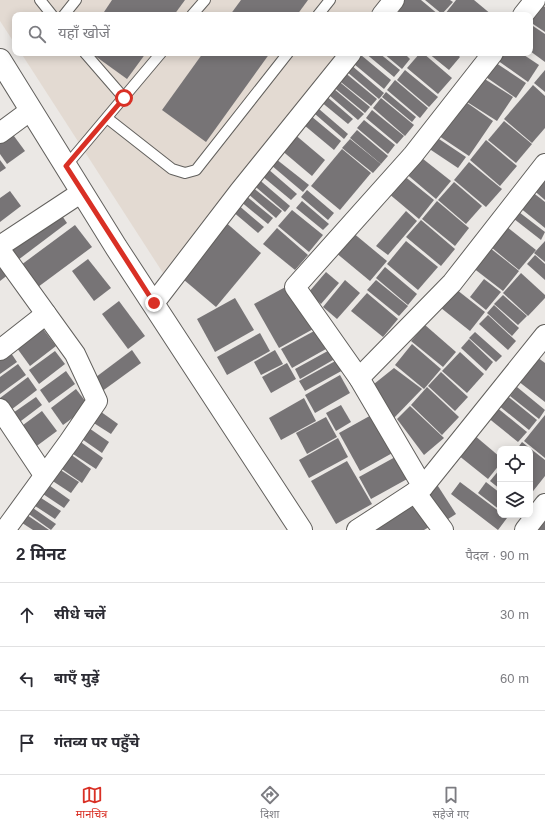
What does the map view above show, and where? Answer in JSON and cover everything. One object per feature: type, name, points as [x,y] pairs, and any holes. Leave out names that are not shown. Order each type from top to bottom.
[{"type":"street","points":[[384,12],[394,0]]},
{"type":"street","points":[[525,12],[535,0]]},
{"type":"street","points":[[154,303],[239,192],[350,56]]},
{"type":"street","points":[[443,530],[359,378],[295,287],[413,154],[491,56]]},
{"type":"street","points":[[0,60],[82,192],[301,530]]},
{"type":"street","points":[[0,133],[31,110]]},
{"type":"street","points":[[359,378],[452,284],[545,164]]},
{"type":"street","points":[[0,246],[82,192]]},
{"type":"street","points":[[0,250],[75,354],[97,401],[5,530]]},
{"type":"street","points":[[0,350],[46,314]]},
{"type":"street","points":[[357,530],[419,489],[541,347]]},
{"type":"street","points":[[0,409],[44,475]]},
{"type":"street","points":[[525,530],[545,504]]},
{"type":"lane","points":[[40,0],[50,12]]},
{"type":"lane","points":[[66,12],[76,0]]},
{"type":"lane","points":[[195,12],[205,0]]},
{"type":"lane","points":[[320,12],[330,0]]},
{"type":"lane","points":[[88,56],[124,98]]},
{"type":"lane","points":[[66,166],[159,56]]},
{"type":"lane","points":[[107,118],[172,169],[185,173],[196,170],[286,56]]},
{"type":"shaded area","points":[[0,0],[381,0],[371,12],[12,12],[12,39],[0,21]]},
{"type":"shaded area","points":[[23,56],[337,56],[163,273]]},
{"type":"building","points":[[112,0],[185,0],[176,12],[104,12]]},
{"type":"building","points":[[241,0],[308,0],[299,12],[232,12]]},
{"type":"building","points":[[400,0],[421,0],[435,12],[399,12],[393,7]]},
{"type":"building","points":[[425,0],[450,0],[453,2],[444,12],[440,12]]},
{"type":"building","points":[[456,0],[474,0],[488,12],[447,12]]},
{"type":"building","points":[[539,3],[545,7],[545,32],[533,24],[533,12]]},
{"type":"building","points":[[533,26],[545,34],[545,62],[533,53]]},
{"type":"building","points":[[95,56],[144,56],[127,79]]},
{"type":"building","points":[[201,56],[268,56],[206,142],[162,110]]},
{"type":"building","points":[[360,56],[362,56],[391,80],[384,89],[354,64]]},
{"type":"building","points":[[369,56],[383,56],[400,70],[394,77]]},
{"type":"building","points":[[387,56],[407,56],[410,59],[402,69]]},
{"type":"building","points":[[417,56],[426,56],[452,78],[438,94],[407,68]]},
{"type":"building","points":[[432,56],[459,56],[460,57],[449,70]]},
{"type":"building","points":[[500,56],[526,56],[539,65],[528,82],[497,60]]},
{"type":"building","points":[[493,61],[526,83],[516,98],[483,75]]},
{"type":"building","points":[[351,65],[384,93],[379,99],[346,71]]},
{"type":"building","points":[[405,70],[438,97],[429,107],[397,80]]},
{"type":"building","points":[[545,70],[545,92],[534,83]]},
{"type":"building","points":[[343,71],[377,99],[371,106],[337,79]]},
{"type":"building","points":[[480,76],[513,97],[497,121],[464,100]]},
{"type":"building","points":[[336,79],[370,107],[365,113],[331,85]]},
{"type":"building","points":[[395,80],[428,108],[420,118],[387,90]]},
{"type":"building","points":[[533,85],[545,96],[545,128],[532,143],[504,119]]},
{"type":"building","points":[[334,89],[364,114],[358,120],[329,95]]},
{"type":"building","points":[[386,92],[416,117],[412,122],[382,97]]},
{"type":"building","points":[[325,95],[353,119],[348,124],[320,101]]},
{"type":"building","points":[[381,98],[414,125],[405,136],[373,108]]},
{"type":"building","points":[[463,100],[493,121],[469,156],[439,136]]},
{"type":"building","points":[[319,109],[348,134],[344,139],[315,114]]},
{"type":"building","points":[[372,110],[404,136],[397,144],[366,118]]},
{"type":"building","points":[[311,116],[341,141],[334,150],[304,125]]},
{"type":"building","points":[[364,120],[395,145],[388,154],[357,128]]},
{"type":"building","points":[[504,121],[532,144],[516,163],[488,140]]},
{"type":"building","points":[[357,130],[388,156],[381,164],[350,138]]},
{"type":"building","points":[[11,132],[25,151],[7,164],[0,154],[0,140]]},
{"type":"building","points":[[293,133],[325,160],[312,176],[280,149]]},
{"type":"building","points":[[433,135],[466,157],[458,168],[425,146]]},
{"type":"building","points":[[350,139],[381,164],[373,173],[342,148]]},
{"type":"building","points":[[486,140],[517,166],[500,186],[470,160]]},
{"type":"building","points":[[342,149],[371,173],[340,210],[311,186]]},
{"type":"building","points":[[418,155],[451,181],[436,199],[404,172]]},
{"type":"building","points":[[276,159],[309,185],[303,192],[271,165]]},
{"type":"building","points":[[0,160],[6,168],[0,172]]},
{"type":"building","points":[[469,162],[502,189],[486,207],[454,180]]},
{"type":"building","points":[[268,169],[297,194],[291,200],[262,176]]},
{"type":"building","points":[[545,170],[545,200],[531,188]]},
{"type":"building","points":[[403,175],[434,200],[419,219],[388,193]]},
{"type":"building","points":[[256,177],[290,206],[285,212],[251,183]]},
{"type":"building","points":[[454,182],[482,206],[466,224],[438,200]]},
{"type":"building","points":[[251,186],[282,211],[276,218],[246,192]]},
{"type":"building","points":[[307,190],[334,213],[328,220],[301,197]]},
{"type":"building","points":[[10,191],[21,206],[0,222],[0,198]]},
{"type":"building","points":[[531,191],[545,202],[545,228],[519,207]]},
{"type":"building","points":[[245,195],[273,218],[268,224],[240,201]]},
{"type":"building","points":[[302,201],[329,224],[323,230],[296,208]]},
{"type":"building","points":[[437,201],[469,228],[455,246],[422,219]]},
{"type":"building","points":[[237,204],[264,227],[258,233],[232,211]]},
{"type":"building","points":[[515,209],[545,232],[541,240],[509,215]]},
{"type":"building","points":[[58,210],[67,223],[18,260],[8,247]]},
{"type":"building","points":[[292,210],[323,235],[309,252],[278,226]]},
{"type":"building","points":[[406,211],[417,221],[388,255],[376,246]]},
{"type":"building","points":[[223,220],[261,253],[216,307],[177,274]]},
{"type":"building","points":[[421,220],[455,249],[441,266],[406,237]]},
{"type":"building","points":[[502,223],[536,250],[519,270],[486,243]]},
{"type":"building","points":[[75,225],[92,247],[38,287],[21,265]]},
{"type":"building","points":[[277,228],[308,255],[295,270],[263,244]]},
{"type":"building","points":[[352,232],[387,261],[370,281],[335,252]]},
{"type":"building","points":[[406,241],[438,267],[418,290],[387,264]]},
{"type":"building","points":[[545,241],[545,262],[534,253]]},
{"type":"building","points":[[485,244],[519,271],[503,291],[468,264]]},
{"type":"building","points":[[535,255],[545,264],[545,280],[527,264]]},
{"type":"building","points":[[88,259],[111,288],[94,301],[72,271]]},
{"type":"building","points":[[0,262],[9,274],[0,281]]},
{"type":"building","points":[[385,267],[417,294],[408,305],[376,278]]},
{"type":"building","points":[[326,272],[339,283],[321,304],[308,293]]},
{"type":"building","points":[[521,273],[545,295],[545,298],[528,316],[503,293]]},
{"type":"building","points":[[484,279],[501,292],[486,310],[470,297]]},
{"type":"building","points":[[345,280],[360,293],[337,319],[323,307]]},
{"type":"building","points":[[376,280],[408,306],[399,316],[367,290]]},
{"type":"building","points":[[291,284],[315,328],[279,348],[254,304]]},
{"type":"building","points":[[452,286],[485,312],[470,331],[436,304]]},
{"type":"building","points":[[367,293],[398,319],[383,337],[351,311]]},
{"type":"building","points":[[503,295],[527,316],[518,325],[494,304]]},
{"type":"building","points":[[235,298],[254,330],[215,352],[197,319]]},
{"type":"building","points":[[119,301],[145,336],[128,349],[102,314]]},
{"type":"building","points":[[494,305],[519,328],[512,336],[487,313]]},
{"type":"building","points":[[488,315],[516,341],[508,350],[479,324]]},
{"type":"building","points":[[40,325],[56,346],[30,366],[14,344]]},
{"type":"building","points":[[425,325],[456,352],[443,367],[411,341]]},
{"type":"building","points":[[316,330],[326,349],[292,368],[281,349]]},
{"type":"building","points":[[475,332],[502,356],[496,362],[469,338]]},
{"type":"building","points":[[260,333],[270,351],[227,375],[217,357]]},
{"type":"building","points":[[469,339],[493,362],[486,371],[461,348]]},
{"type":"building","points":[[412,344],[441,369],[424,389],[395,365]]},
{"type":"building","points":[[335,347],[340,356],[300,379],[295,369]]},
{"type":"building","points":[[9,350],[17,362],[0,374],[0,357]]},
{"type":"building","points":[[132,350],[141,363],[101,392],[92,380]]},
{"type":"building","points":[[275,350],[283,364],[261,375],[254,362]]},
{"type":"building","points":[[55,351],[65,364],[39,384],[29,370]]},
{"type":"building","points":[[460,352],[484,374],[467,393],[442,371]]},
{"type":"building","points":[[537,357],[545,363],[545,402],[518,381]]},
{"type":"building","points":[[339,359],[345,369],[305,391],[299,381]]},
{"type":"building","points":[[287,363],[296,379],[271,393],[262,377]]},
{"type":"building","points":[[18,364],[26,375],[0,394],[0,377]]},
{"type":"building","points":[[394,368],[422,389],[393,419],[369,388]]},
{"type":"building","points":[[66,371],[75,384],[49,403],[40,390]]},
{"type":"building","points":[[441,372],[468,397],[455,411],[428,386]]},
{"type":"building","points":[[340,375],[350,393],[315,413],[305,395]]},
{"type":"building","points":[[28,377],[37,390],[7,413],[0,404],[0,398]]},
{"type":"building","points":[[427,387],[459,417],[442,435],[411,405]]},
{"type":"building","points":[[517,387],[545,410],[539,419],[510,396]]},
{"type":"building","points":[[76,389],[89,406],[63,425],[51,408]]},
{"type":"building","points":[[506,395],[537,420],[529,430],[498,405]]},
{"type":"building","points":[[36,397],[42,405],[17,424],[10,415]]},
{"type":"building","points":[[304,398],[316,421],[281,440],[269,418]]},
{"type":"building","points":[[341,405],[351,422],[336,431],[326,413]]},
{"type":"building","points":[[410,406],[444,438],[424,455],[397,419]]},
{"type":"building","points":[[495,406],[527,432],[518,442],[487,417]]},
{"type":"building","points":[[97,409],[118,424],[111,434],[89,420]]},
{"type":"building","points":[[42,411],[57,431],[34,448],[19,428]]},
{"type":"building","points":[[375,413],[396,451],[360,471],[339,433]]},
{"type":"building","points":[[545,415],[545,458],[533,448],[533,446],[530,446],[524,441]]},
{"type":"building","points":[[326,417],[337,437],[307,454],[296,433]]},
{"type":"building","points":[[86,426],[109,442],[102,453],[79,437]]},
{"type":"building","points":[[474,435],[497,454],[497,468],[488,479],[458,455]]},
{"type":"building","points":[[75,438],[103,458],[96,469],[67,450]]},
{"type":"building","points":[[338,438],[348,457],[309,478],[299,460]]},
{"type":"building","points":[[522,442],[527,446],[519,446]]},
{"type":"building","points":[[66,451],[91,469],[82,483],[56,465]]},
{"type":"building","points":[[533,451],[545,460],[545,476],[533,491]]},
{"type":"building","points":[[397,456],[409,478],[371,499],[359,477]]},
{"type":"building","points":[[347,461],[372,504],[336,524],[311,481]]},
{"type":"building","points":[[56,467],[79,482],[71,493],[48,478]]},
{"type":"building","points":[[497,473],[497,487],[490,481]]},
{"type":"building","points":[[460,482],[497,510],[497,518],[507,518],[498,530],[451,494]]},
{"type":"building","points":[[486,482],[497,491],[497,508],[478,493]]},
{"type":"building","points":[[46,483],[70,500],[64,508],[40,492]]},
{"type":"building","points":[[436,483],[456,514],[445,521],[426,489]]},
{"type":"building","points":[[35,494],[61,511],[55,519],[29,502]]},
{"type":"building","points":[[419,499],[434,524],[424,530],[368,530]]},
{"type":"building","points":[[30,506],[56,524],[51,530],[26,512]]},
{"type":"building","points":[[24,513],[49,530],[33,530],[19,521]]},
{"type":"building","points":[[545,517],[545,530],[536,530]]},
{"type":"route","points":[[124,98],[66,166],[116,247],[154,303]]}]
